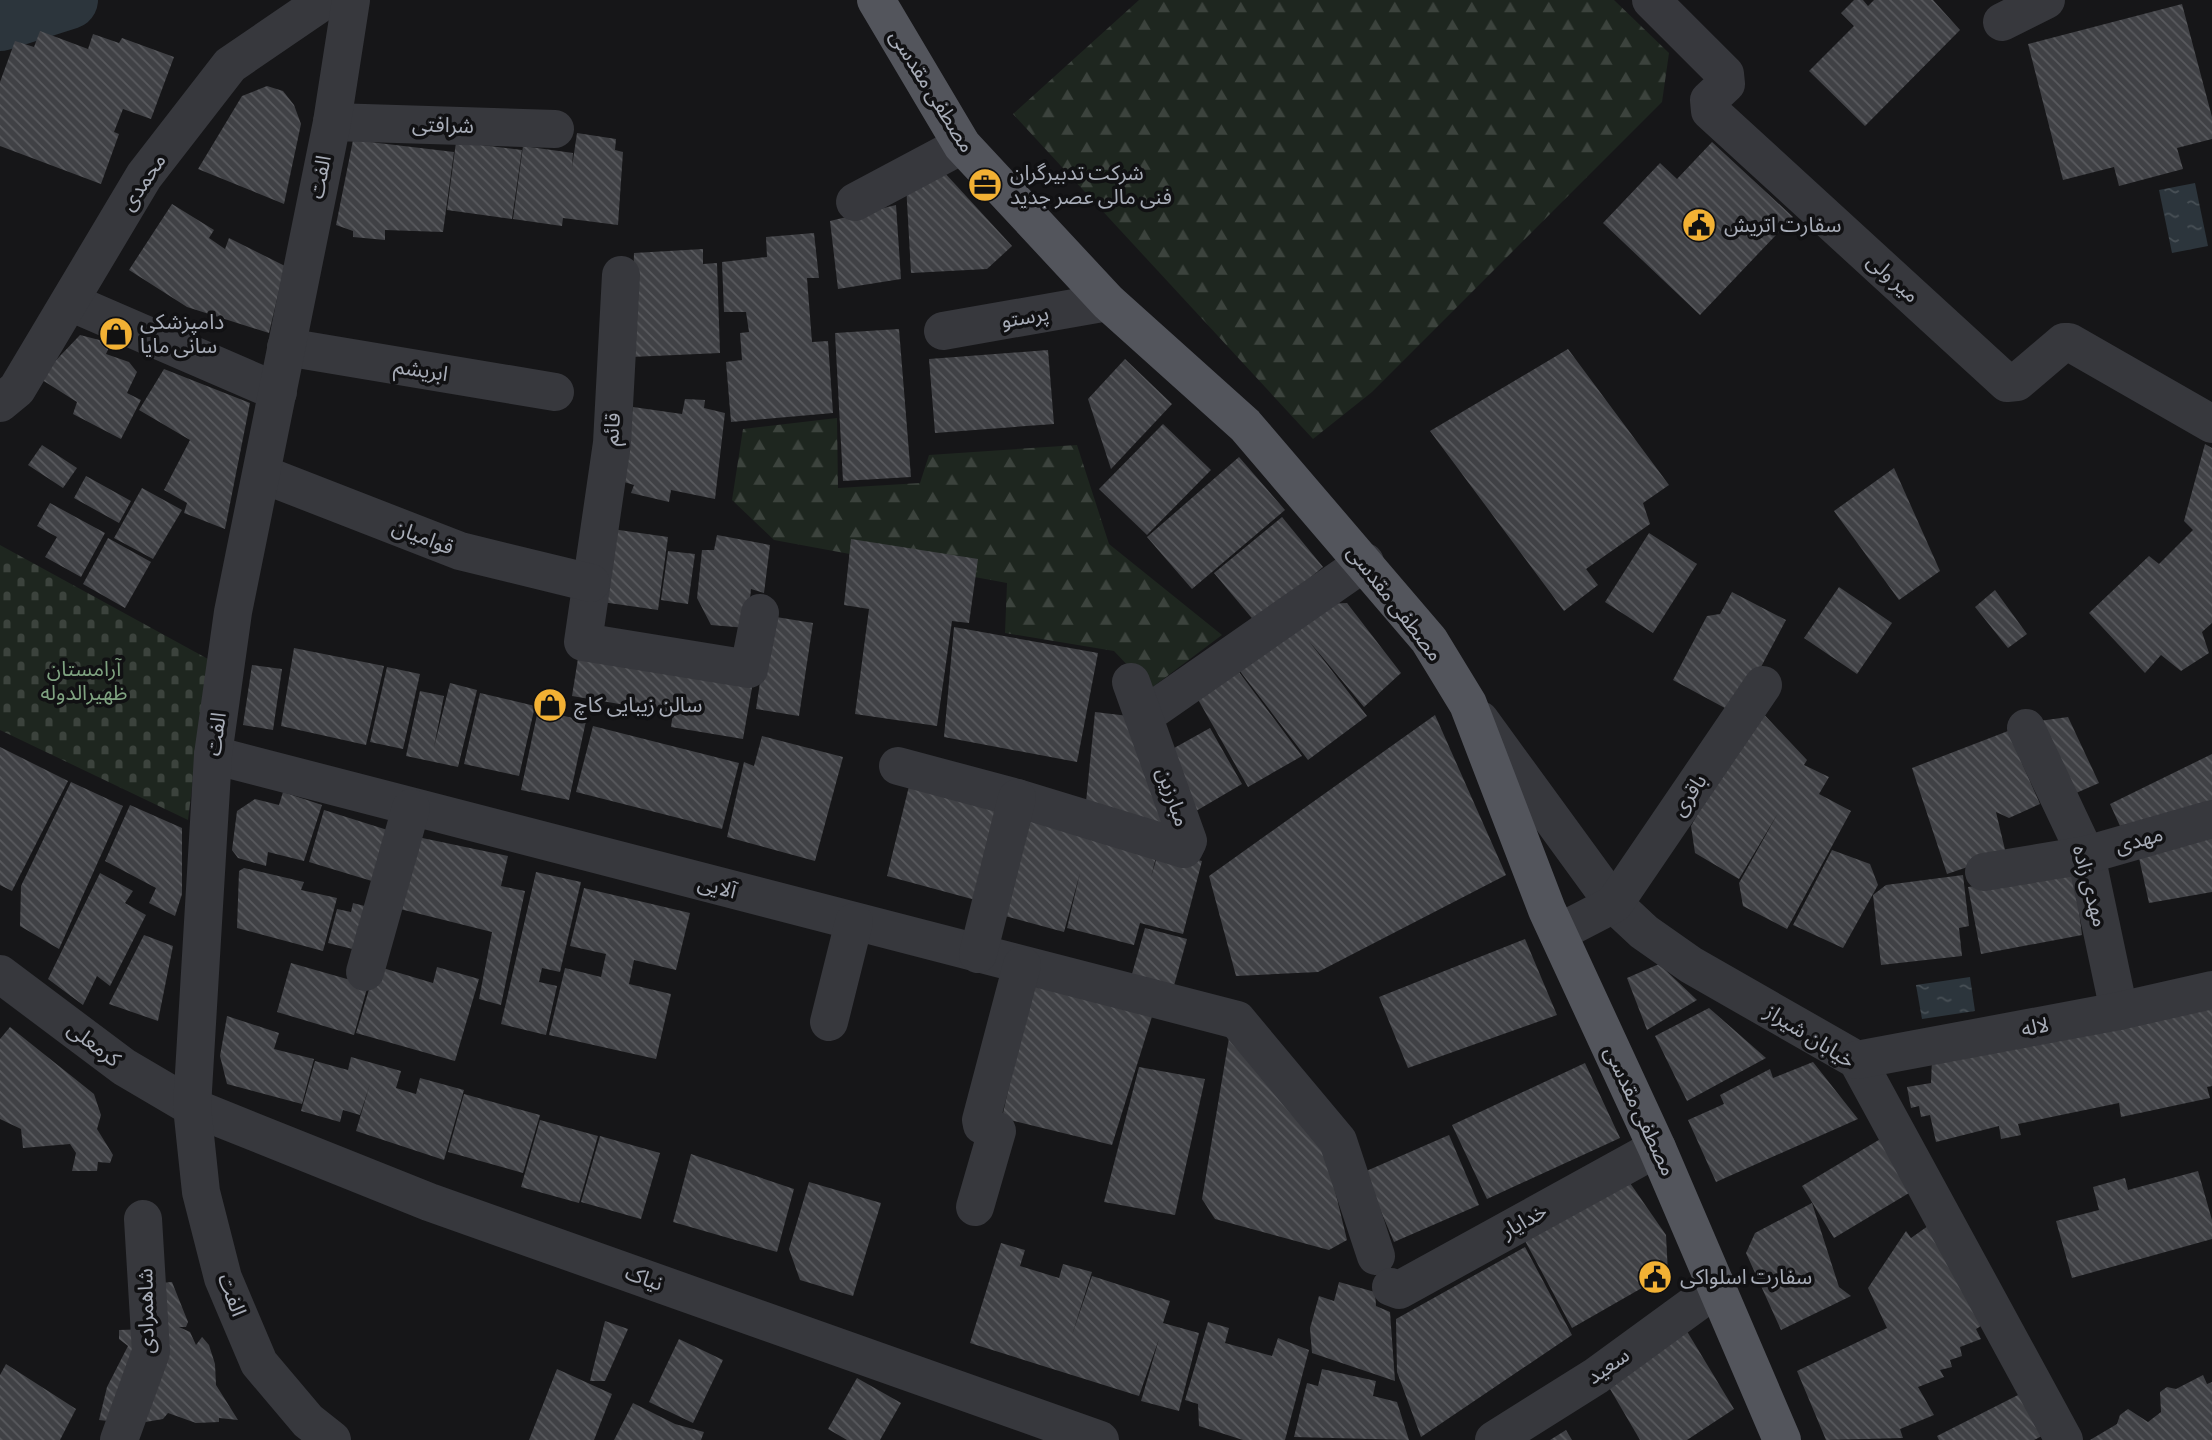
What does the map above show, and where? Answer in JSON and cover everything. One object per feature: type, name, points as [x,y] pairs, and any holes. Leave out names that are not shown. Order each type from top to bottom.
[{"type":"main road","name":"مصطفی مقدسی","points":[[876,0],[962,145],[1108,302],[1245,425],[1430,640],[1468,704],[1558,933],[1657,1148],[1782,1440]]},
{"type":"street","name":"محمدی","points":[[2,402],[17,389],[144,176],[230,65],[325,0]]},
{"type":"street","name":"الفت","points":[[332,1440],[308,1421],[260,1363],[228,1290],[201,1192],[192,1107],[212,755],[233,612],[332,122],[351,0]]},
{"type":"street","name":"میر ولی","points":[[1651,0],[1725,75],[1726,84],[1709,100],[1710,111],[2007,383],[2017,382],[2064,342],[2069,342],[2212,424]]},
{"type":"street","points":[[2002,22],[2046,0]]},
{"type":"street","name":"شرافتی","points":[[332,122],[555,129]]},
{"type":"street","points":[[855,202],[962,145]]},
{"type":"street","name":"قائم","points":[[621,275],[612,443],[583,642],[749,669],[760,613]]},
{"type":"street","points":[[70,302],[278,392]]},
{"type":"street","name":"پرستو","points":[[943,331],[1108,302]]},
{"type":"street","name":"ابریشم","points":[[286,347],[555,392]]},
{"type":"street","name":"قوامیان","points":[[261,474],[460,551],[591,583]]},
{"type":"street","name":"مبارزین","points":[[898,766],[1017,798],[1184,849],[1188,841],[1138,699],[1365,562]]},
{"type":"street","name":"باقری","points":[[1614,904],[1763,685]]},
{"type":"street","name":"خیابان شیراز","points":[[1468,704],[1614,904],[1644,932],[1691,965],[1857,1060],[2064,1440]]},
{"type":"street","name":"مهدی زاده","points":[[2026,728],[2086,855],[2119,1011]]},
{"type":"street","name":"آلایی","points":[[212,755],[1237,1020],[1338,1141],[1383,1272]]},
{"type":"street","points":[[978,954],[1017,798]]},
{"type":"street","points":[[365,972],[411,808]]},
{"type":"street","name":"مهدی","points":[[1984,872],[2086,855],[2212,819]]},
{"type":"street","points":[[1558,933],[1614,904]]},
{"type":"street","points":[[829,1022],[854,922]]},
{"type":"street","points":[[975,1207],[997,1131],[982,1125],[981,1120],[1022,965]]},
{"type":"street","name":"کرمعلی","points":[[0,974],[124,1067],[192,1107]]},
{"type":"street","name":"لاله","points":[[1857,1060],[2119,1011],[2212,990]]},
{"type":"street","name":"نیاک","points":[[192,1107],[429,1202],[1100,1440]]},
{"type":"street","name":"خدایار","points":[[1383,1272],[1399,1290],[1657,1148]]},
{"type":"street","name":"شاهمرادی","points":[[119,1440],[151,1352],[143,1219]]},
{"type":"street","name":"سعید","points":[[1494,1440],[1596,1376],[1718,1287]]},
{"type":"green space","points":[[1139,0],[1614,0],[1669,53],[1662,102],[1372,392],[1313,439],[1013,114]]},
{"type":"green space","points":[[837,418],[838,488],[920,483],[929,455],[1077,445],[1109,544],[1222,635],[1150,689],[1114,651],[1005,633],[1007,583],[774,540],[732,500],[743,429]]},
{"type":"green space","name":"آرامستان ظهیرالدوله","points":[[0,545],[208,659],[188,820],[0,730]]},
{"type":"water","points":[[2195,183],[2208,246],[2172,253],[2159,190]]},
{"type":"water","points":[[1970,977],[1975,1011],[1922,1019],[1916,985]]},
{"type":"building","points":[[1854,0],[1863,0],[1868,6],[1874,0],[1933,0],[1960,30],[1865,126],[1809,71],[1854,26],[1841,13]]},
{"type":"building","points":[[2182,4],[2212,117],[2212,139],[2177,148],[2183,169],[2119,186],[2114,167],[2063,180],[2028,44]]},
{"type":"building","points":[[40,31],[88,49],[93,34],[119,43],[122,38],[174,57],[151,119],[123,109],[114,132],[119,134],[101,184],[0,146],[0,82],[15,41],[34,47]]},
{"type":"building","points":[[267,86],[283,91],[294,105],[301,124],[284,204],[198,169],[242,96]]},
{"type":"building","points":[[577,133],[616,139],[615,150],[623,152],[618,225],[563,218],[562,226],[513,219],[523,146],[573,153],[572,167]]},
{"type":"building","points":[[353,140],[454,152],[443,232],[385,230],[385,240],[353,237],[353,231],[336,225]]},
{"type":"building","points":[[456,142],[522,150],[512,219],[447,210]]},
{"type":"building","points":[[1712,142],[1793,217],[1700,315],[1603,223],[1660,163],[1677,179]]},
{"type":"building","points":[[943,171],[1012,246],[987,269],[911,273],[906,184]]},
{"type":"building","points":[[172,204],[214,230],[209,238],[225,249],[229,238],[285,266],[269,333],[187,307],[129,270]]},
{"type":"building","points":[[896,205],[901,279],[838,289],[830,221]]},
{"type":"building","points":[[814,233],[819,278],[807,278],[812,342],[828,341],[833,413],[731,422],[726,362],[742,360],[740,333],[749,332],[746,312],[724,312],[722,262],[767,257],[766,237]]},
{"type":"building","points":[[703,249],[703,264],[717,263],[720,353],[631,357],[634,253]]},
{"type":"building","points":[[899,329],[911,477],[843,481],[835,333]]},
{"type":"building","points":[[80,335],[111,343],[106,354],[129,362],[137,372],[127,393],[141,400],[121,439],[73,414],[77,402],[39,378]]},
{"type":"building","points":[[1568,349],[1669,485],[1643,503],[1650,524],[1586,569],[1598,585],[1564,611],[1430,431]]},
{"type":"building","points":[[1048,350],[1054,424],[935,433],[929,359]]},
{"type":"building","points":[[1125,359],[1172,404],[1111,469],[1088,399]]},
{"type":"building","points":[[164,369],[250,403],[225,529],[184,513],[187,503],[164,490],[190,440],[139,410]]},
{"type":"building","points":[[685,399],[705,400],[704,408],[725,413],[715,499],[671,490],[669,502],[631,493],[634,485],[621,481],[633,407],[682,414]]},
{"type":"building","points":[[1163,424],[1211,470],[1147,535],[1099,489]]},
{"type":"building","points":[[2205,444],[2212,448],[2212,623],[2202,632],[2209,653],[2181,671],[2161,655],[2145,673],[2089,613],[2149,556],[2159,564],[2193,530],[2184,521]]},
{"type":"building","points":[[42,445],[77,468],[63,488],[28,465]]},
{"type":"building","points":[[1239,457],[1285,510],[1192,589],[1147,537]]},
{"type":"building","points":[[1894,468],[1940,571],[1899,600],[1834,511]]},
{"type":"building","points":[[86,476],[131,501],[119,523],[74,498]]},
{"type":"building","points":[[142,488],[182,510],[153,559],[114,538]]},
{"type":"building","points":[[50,503],[105,533],[81,577],[45,557],[57,537],[37,526]]},
{"type":"building","points":[[1282,517],[1323,567],[1256,623],[1214,573]]},
{"type":"building","points":[[605,528],[668,537],[658,610],[595,601]]},
{"type":"building","points":[[1649,533],[1697,564],[1653,633],[1605,602]]},
{"type":"building","points":[[717,535],[770,545],[764,593],[751,589],[747,628],[711,625],[697,598],[702,550],[714,550]]},
{"type":"building","points":[[108,538],[151,562],[125,608],[83,584]]},
{"type":"building","points":[[851,539],[978,559],[969,623],[952,621],[937,726],[855,714],[869,609],[844,605]]},
{"type":"building","points":[[668,551],[695,554],[688,604],[661,600]]},
{"type":"building","points":[[1839,587],[1892,623],[1857,674],[1804,638]]},
{"type":"building","points":[[1995,590],[2027,634],[2008,648],[1975,607]]},
{"type":"building","points":[[1732,592],[1786,620],[1736,714],[1673,680],[1707,616],[1720,614]]},
{"type":"building","points":[[1347,603],[1401,673],[1364,707],[1308,640],[1367,716],[1308,760],[1236,666],[1323,604]]},
{"type":"building","points":[[770,616],[813,623],[799,716],[756,709]]},
{"type":"building","points":[[954,627],[1098,653],[1077,762],[944,737]]},
{"type":"building","points":[[294,648],[384,666],[366,745],[281,726]]},
{"type":"building","points":[[579,652],[753,682],[743,739],[671,727],[673,713],[572,696]]},
{"type":"building","points":[[1230,660],[1302,756],[1248,787],[1192,689]]},
{"type":"building","points":[[252,665],[282,669],[273,730],[243,725]]},
{"type":"building","points":[[387,667],[420,674],[403,749],[370,742]]},
{"type":"building","points":[[450,683],[477,690],[458,767],[406,756],[420,691],[444,696],[434,747]]},
{"type":"building","points":[[480,693],[535,706],[519,776],[464,764]]},
{"type":"building","points":[[1757,707],[1807,760],[1804,765],[1829,777],[1819,794],[1851,811],[1787,929],[1743,906],[1739,883],[1778,813],[1739,879],[1695,853],[1691,826]]},
{"type":"building","points":[[538,710],[586,721],[569,800],[521,790]]},
{"type":"building","points":[[1095,712],[1137,717],[1173,837],[1086,802]]},
{"type":"building","points":[[1435,715],[1506,875],[1318,972],[1236,976],[1209,876]]},
{"type":"building","points":[[2068,717],[2099,783],[2067,797],[2032,722]]},
{"type":"building","points":[[593,726],[739,763],[722,829],[576,792]]},
{"type":"building","points":[[1210,728],[1242,784],[1196,811],[1167,752]]},
{"type":"building","points":[[2008,731],[2040,804],[2009,818],[1996,812],[2006,854],[1947,874],[1912,768]]},
{"type":"building","points":[[762,736],[843,757],[815,861],[727,837],[744,762],[754,766]]},
{"type":"building","points":[[0,747],[68,781],[12,891],[0,885]]},
{"type":"building","points":[[2212,754],[2212,806],[2120,826],[2110,804]]},
{"type":"building","points":[[911,778],[1009,804],[983,902],[887,876]]},
{"type":"building","points":[[71,782],[123,806],[59,949],[20,926],[21,886]]},
{"type":"building","points":[[283,792],[322,805],[304,861],[268,852],[266,866],[238,858],[232,850],[237,811],[255,799],[279,805]]},
{"type":"building","points":[[130,805],[182,828],[182,894],[175,916],[149,903],[156,888],[105,861]]},
{"type":"building","points":[[324,810],[397,833],[385,885],[309,862]]},
{"type":"building","points":[[1032,815],[1157,853],[1151,877],[1159,850],[1202,861],[1183,934],[1140,923],[1134,945],[1067,928],[1080,873],[1064,932],[1005,916]]},
{"type":"building","points":[[408,835],[508,856],[501,886],[525,891],[501,1005],[479,999],[492,932],[396,908]]},
{"type":"building","points":[[2212,836],[2212,892],[2149,903],[2137,849]]},
{"type":"building","points":[[1832,850],[1870,864],[1878,885],[1843,948],[1793,925]]},
{"type":"building","points":[[244,868],[304,882],[301,890],[337,898],[323,951],[237,928],[239,871]]},
{"type":"building","points":[[2074,870],[2082,935],[1981,954],[1968,887]]},
{"type":"building","points":[[536,872],[581,882],[560,972],[542,968],[539,982],[557,986],[546,1035],[501,1024]]},
{"type":"building","points":[[100,873],[133,891],[125,903],[146,915],[110,986],[97,976],[83,1005],[48,979]]},
{"type":"building","points":[[1963,875],[1969,926],[1959,928],[1962,956],[1881,965],[1873,895],[1886,885]]},
{"type":"building","points":[[584,888],[690,913],[676,970],[634,960],[629,984],[671,994],[656,1059],[549,1035],[565,968],[601,977],[606,954],[570,946]]},
{"type":"building","points":[[353,903],[376,909],[365,952],[328,943],[337,909],[351,912]]},
{"type":"building","points":[[1145,928],[1187,939],[1170,1000],[1128,988]]},
{"type":"building","points":[[144,935],[173,946],[158,1021],[109,1004]]},
{"type":"building","points":[[1525,939],[1557,1015],[1408,1068],[1379,997]]},
{"type":"building","points":[[291,963],[368,985],[354,1035],[277,1012]]},
{"type":"building","points":[[1659,964],[1697,1000],[1647,1030],[1627,978]]},
{"type":"building","points":[[376,966],[433,983],[437,967],[479,979],[455,1061],[356,1033]]},
{"type":"building","points":[[1032,979],[1155,1007],[1112,1145],[1002,1118]]},
{"type":"building","points":[[2212,1000],[2212,1086],[2207,1087],[2210,1098],[2121,1117],[2119,1103],[2018,1124],[2021,1135],[2001,1139],[1999,1126],[1936,1142],[1930,1115],[1921,1117],[1919,1106],[1911,1108],[1907,1087],[1931,1083],[1932,1059]]},
{"type":"building","points":[[1709,1008],[1766,1058],[1687,1101],[1655,1036]]},
{"type":"building","points":[[227,1016],[279,1033],[274,1049],[314,1059],[302,1104],[227,1084],[220,1056]]},
{"type":"building","points":[[1231,1026],[1324,1145],[1347,1240],[1329,1250],[1215,1219],[1202,1199]]},
{"type":"building","points":[[10,1027],[94,1094],[101,1115],[97,1129],[113,1155],[110,1163],[98,1162],[97,1171],[72,1171],[76,1153],[70,1144],[23,1148],[21,1129],[0,1119],[0,1039]]},
{"type":"building","points":[[351,1057],[401,1071],[396,1088],[416,1094],[420,1078],[464,1090],[444,1160],[356,1131],[370,1084],[360,1115],[343,1110],[340,1122],[301,1111],[315,1061],[348,1070]]},
{"type":"building","points":[[1813,1062],[1858,1119],[1716,1182],[1688,1120],[1724,1104],[1720,1095],[1770,1069],[1773,1078]]},
{"type":"building","points":[[1585,1063],[1620,1138],[1487,1199],[1452,1125]]},
{"type":"building","points":[[1139,1067],[1205,1079],[1175,1215],[1104,1202]]},
{"type":"building","points":[[464,1094],[540,1115],[523,1173],[448,1152]]},
{"type":"building","points":[[540,1120],[598,1136],[579,1203],[521,1187]]},
{"type":"building","points":[[1449,1135],[1479,1205],[1394,1242],[1364,1172]]},
{"type":"building","points":[[600,1136],[660,1153],[641,1219],[581,1202]]},
{"type":"building","points":[[1882,1138],[1914,1190],[1834,1238],[1802,1186]]},
{"type":"building","points":[[691,1154],[794,1189],[777,1252],[673,1222]]},
{"type":"building","points":[[2198,1171],[2212,1220],[2212,1239],[2072,1278],[2056,1221],[2099,1210],[2093,1187],[2125,1178],[2128,1190]]},
{"type":"building","points":[[809,1182],[881,1203],[853,1296],[800,1280],[789,1249]]},
{"type":"building","points":[[1630,1183],[1666,1235],[1668,1273],[1572,1328],[1524,1239]]},
{"type":"building","points":[[1812,1203],[1839,1287],[1851,1296],[1781,1330],[1746,1253],[1755,1233]]},
{"type":"building","points":[[1928,1226],[1986,1323],[1976,1329],[1981,1339],[1960,1347],[1962,1356],[1950,1360],[1952,1367],[1940,1370],[1944,1377],[1918,1387],[1934,1415],[1900,1429],[1903,1438],[1826,1440],[1797,1371],[1887,1328],[1868,1288],[1906,1231],[1911,1238]]},
{"type":"building","points":[[1001,1243],[1025,1250],[1020,1266],[1059,1278],[1063,1264],[1092,1272],[1072,1335],[1092,1276],[1170,1301],[1163,1323],[1199,1333],[1179,1411],[1141,1401],[1159,1339],[1139,1396],[970,1343]]},
{"type":"building","points":[[1525,1247],[1572,1335],[1421,1437],[1397,1372],[1396,1319]]},
{"type":"building","points":[[172,1282],[188,1322],[186,1327],[179,1327],[190,1332],[196,1345],[202,1337],[209,1345],[215,1364],[216,1385],[238,1420],[219,1418],[219,1422],[196,1423],[168,1413],[163,1419],[134,1424],[99,1420],[107,1387],[128,1346],[119,1339],[119,1330],[149,1329],[137,1285]]},
{"type":"building","points":[[1339,1282],[1375,1292],[1376,1306],[1390,1312],[1395,1381],[1312,1353],[1310,1328],[1319,1296],[1334,1301]]},
{"type":"building","points":[[605,1321],[628,1329],[605,1381],[590,1381]]},
{"type":"building","points":[[1208,1322],[1229,1328],[1225,1343],[1272,1356],[1278,1338],[1309,1350],[1285,1440],[1243,1440],[1199,1426],[1198,1404],[1185,1400]]},
{"type":"building","points":[[1685,1328],[1734,1409],[1687,1440],[1640,1440],[1603,1377]]},
{"type":"building","points":[[679,1339],[723,1360],[693,1423],[649,1402]]},
{"type":"building","points":[[6,1364],[76,1409],[60,1440],[0,1440],[0,1375]]},
{"type":"building","points":[[557,1369],[612,1394],[594,1440],[529,1440]]},
{"type":"building","points":[[1322,1369],[1376,1381],[1373,1396],[1397,1402],[1409,1440],[1294,1437],[1307,1383],[1318,1386]]},
{"type":"building","points":[[2203,1375],[2207,1384],[2212,1382],[2212,1440],[2090,1440],[2117,1424],[2120,1415],[2128,1409],[2148,1422],[2161,1412],[2160,1392],[2167,1387],[2176,1389]]},
{"type":"building","points":[[857,1378],[901,1403],[880,1440],[847,1440],[828,1429]]},
{"type":"building","points":[[2024,1392],[2046,1434],[2034,1440],[1939,1440],[1937,1436]]},
{"type":"building","points":[[633,1403],[675,1424],[704,1432],[701,1440],[614,1440]]},
{"type":"building","points":[[1566,1430],[1572,1440],[1550,1440]]},
{"type":"waterway","points":[[0,22],[69,0]]},
{"type":"place","name":"شرکت تدبیرگران فنی مالی عصر جدید","points":[[985,185]]},
{"type":"place","name":"سفارت اتریش","points":[[1699,225]]},
{"type":"place","name":"دامپزشکی سانی مایا","points":[[116,334]]},
{"type":"place","name":"سالن زیبایی کاچ","points":[[550,705]]},
{"type":"place","name":"سفارت اسلواکی","points":[[1655,1277]]}]
